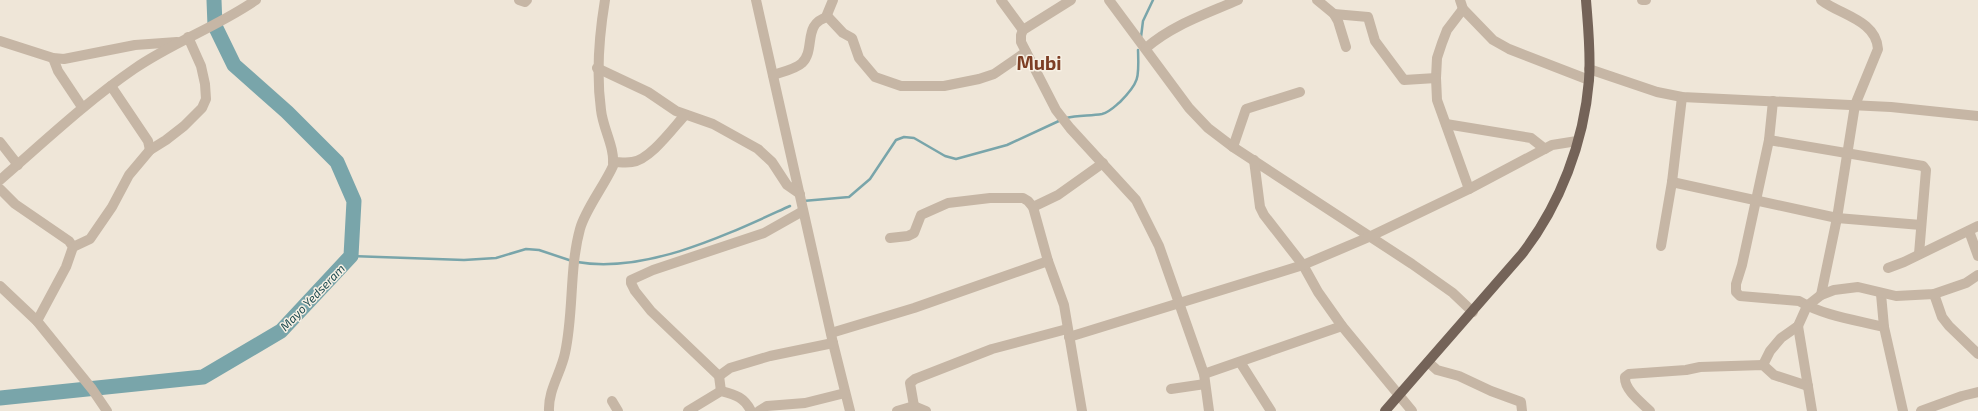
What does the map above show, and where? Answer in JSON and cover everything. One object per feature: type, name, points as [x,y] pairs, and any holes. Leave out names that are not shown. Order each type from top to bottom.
[{"type":"main road","points":[[1385,411],[1473,312],[1536,236],[1561,188],[1577,141],[1589,74],[1586,0]]},
{"type":"street","points":[[0,180],[82,107],[135,68],[183,39],[232,17],[256,0]]},
{"type":"street","points":[[518,0],[525,2],[528,0]]},
{"type":"street","points":[[549,411],[552,388],[561,371],[566,351],[574,257],[580,227],[609,174],[614,158],[601,111],[597,68],[605,0]]},
{"type":"street","points":[[756,0],[832,338],[850,411]]},
{"type":"street","points":[[773,75],[801,64],[806,58],[812,31],[816,22],[826,17],[833,0]]},
{"type":"street","points":[[1002,0],[1023,30]]},
{"type":"street","points":[[1071,0],[1023,30],[1021,42],[1056,110],[1070,128],[1104,163],[1136,200],[1159,246],[1205,379],[1209,411]]},
{"type":"street","points":[[1109,0],[1189,108],[1208,128],[1233,147],[1435,281],[1473,312]]},
{"type":"street","points":[[1146,48],[1156,39],[1198,16],[1238,0]]},
{"type":"street","points":[[1317,0],[1334,14],[1346,47]]},
{"type":"street","points":[[1821,0],[1829,6],[1867,26],[1877,39],[1878,49],[1856,105],[1849,153],[1821,295]]},
{"type":"street","points":[[1468,189],[1437,100],[1436,78],[1437,58],[1442,43],[1447,30],[1461,5],[1493,40],[1509,49],[1589,74],[1657,92],[1682,97],[1856,105],[1978,116]]},
{"type":"street","points":[[1334,14],[1368,17],[1375,41],[1404,80],[1436,78]]},
{"type":"street","points":[[826,17],[828,17],[844,33],[852,38],[859,58],[875,77],[901,86],[944,86],[979,80],[994,74],[1026,52]]},
{"type":"street","points":[[0,41],[53,58],[64,59],[135,45],[183,39]]},
{"type":"street","points":[[37,321],[66,267],[73,247],[90,239],[112,207],[129,175],[150,150],[184,126],[202,108],[206,99],[201,66],[183,39]]},
{"type":"street","points":[[53,58],[58,71],[82,107]]},
{"type":"street","points":[[597,68],[648,92],[685,115],[713,124],[758,149],[772,162],[787,186],[800,194]]},
{"type":"street","points":[[111,86],[148,141],[150,150]]},
{"type":"street","points":[[1233,147],[1246,109],[1300,92]]},
{"type":"street","points":[[1661,246],[1672,182],[1682,97]]},
{"type":"street","points":[[1774,101],[1769,140],[1742,265],[1736,284],[1736,292],[1740,296],[1799,301],[1807,306],[1884,327]]},
{"type":"street","points":[[613,162],[633,162],[645,156],[671,133],[685,115]]},
{"type":"street","points":[[1446,124],[1531,138],[1545,149]]},
{"type":"street","points":[[1769,140],[1923,166],[1926,170],[1919,254]]},
{"type":"street","points":[[914,406],[909,387],[910,383],[915,379],[992,349],[1068,333],[1179,304],[1303,265],[1369,237],[1468,189],[1552,145],[1577,141]]},
{"type":"street","points":[[0,142],[18,165]]},
{"type":"street","points":[[1254,160],[1262,211],[1303,265],[1342,326],[1400,394],[1412,411]]},
{"type":"street","points":[[1032,207],[1058,195],[1104,163]]},
{"type":"street","points":[[1672,182],[1756,202],[1837,218],[1921,226]]},
{"type":"street","points":[[0,188],[15,204],[69,241],[73,247]]},
{"type":"street","points":[[890,238],[908,236],[914,232],[921,215],[948,203],[1015,198],[1028,201],[1032,207],[1048,261],[1064,305],[1082,411]]},
{"type":"street","points":[[722,391],[718,376],[652,311],[635,291],[631,280],[653,270],[764,233],[804,211]]},
{"type":"street","points":[[1888,268],[1974,229],[1978,256]]},
{"type":"street","points":[[718,376],[730,368],[832,338],[1048,261]]},
{"type":"street","points":[[1763,365],[1770,351],[1781,338],[1798,326],[1807,306],[1821,295],[1834,290],[1858,287],[1870,289],[1881,294],[1912,296],[1934,294],[1966,283],[1978,275]]},
{"type":"street","points":[[1,289],[37,321],[92,389],[107,411]]},
{"type":"street","points":[[1881,294],[1884,327],[1903,411]]},
{"type":"street","points":[[1934,294],[1942,317],[1949,326],[1978,354]]},
{"type":"street","points":[[1171,390],[1205,379],[1240,362],[1342,326]]},
{"type":"street","points":[[1798,326],[1812,411]]},
{"type":"street","points":[[1240,362],[1271,411]]},
{"type":"street","points":[[1428,362],[1437,370],[1459,376],[1496,394],[1521,402],[1522,411]]},
{"type":"street","points":[[1650,411],[1633,394],[1624,382],[1625,377],[1629,374],[1686,370],[1700,367],[1763,365],[1774,374],[1808,386]]},
{"type":"street","points":[[688,411],[722,391],[741,397],[746,401],[751,411]]},
{"type":"street","points":[[1922,411],[1956,398],[1978,392]]},
{"type":"street","points":[[759,411],[767,406],[804,403],[845,393]]},
{"type":"street","points":[[612,402],[618,411]]},
{"type":"street","points":[[897,411],[914,406],[926,411]]},
{"type":"waterway","name":"Mayo Yedseram","points":[[0,398],[203,377],[281,331],[351,256],[354,201],[337,162],[287,112],[234,65],[215,26],[214,0]]},
{"type":"waterway","points":[[1141,37],[1143,21],[1153,0]]},
{"type":"waterway","points":[[1066,118],[1102,114],[1110,111],[1120,102],[1127,95],[1137,79],[1138,50]]},
{"type":"waterway","points":[[803,201],[849,197],[870,179],[896,140],[904,137],[914,138],[945,156],[956,159],[1007,145],[1061,120]]},
{"type":"waterway","points":[[577,262],[604,264],[631,262],[659,257],[714,239],[790,206]]},
{"type":"waterway","points":[[351,256],[464,260],[496,258],[526,249],[539,250],[572,261]]},
{"type":"district","name":"Mubi","points":[[1039,62]]}]
